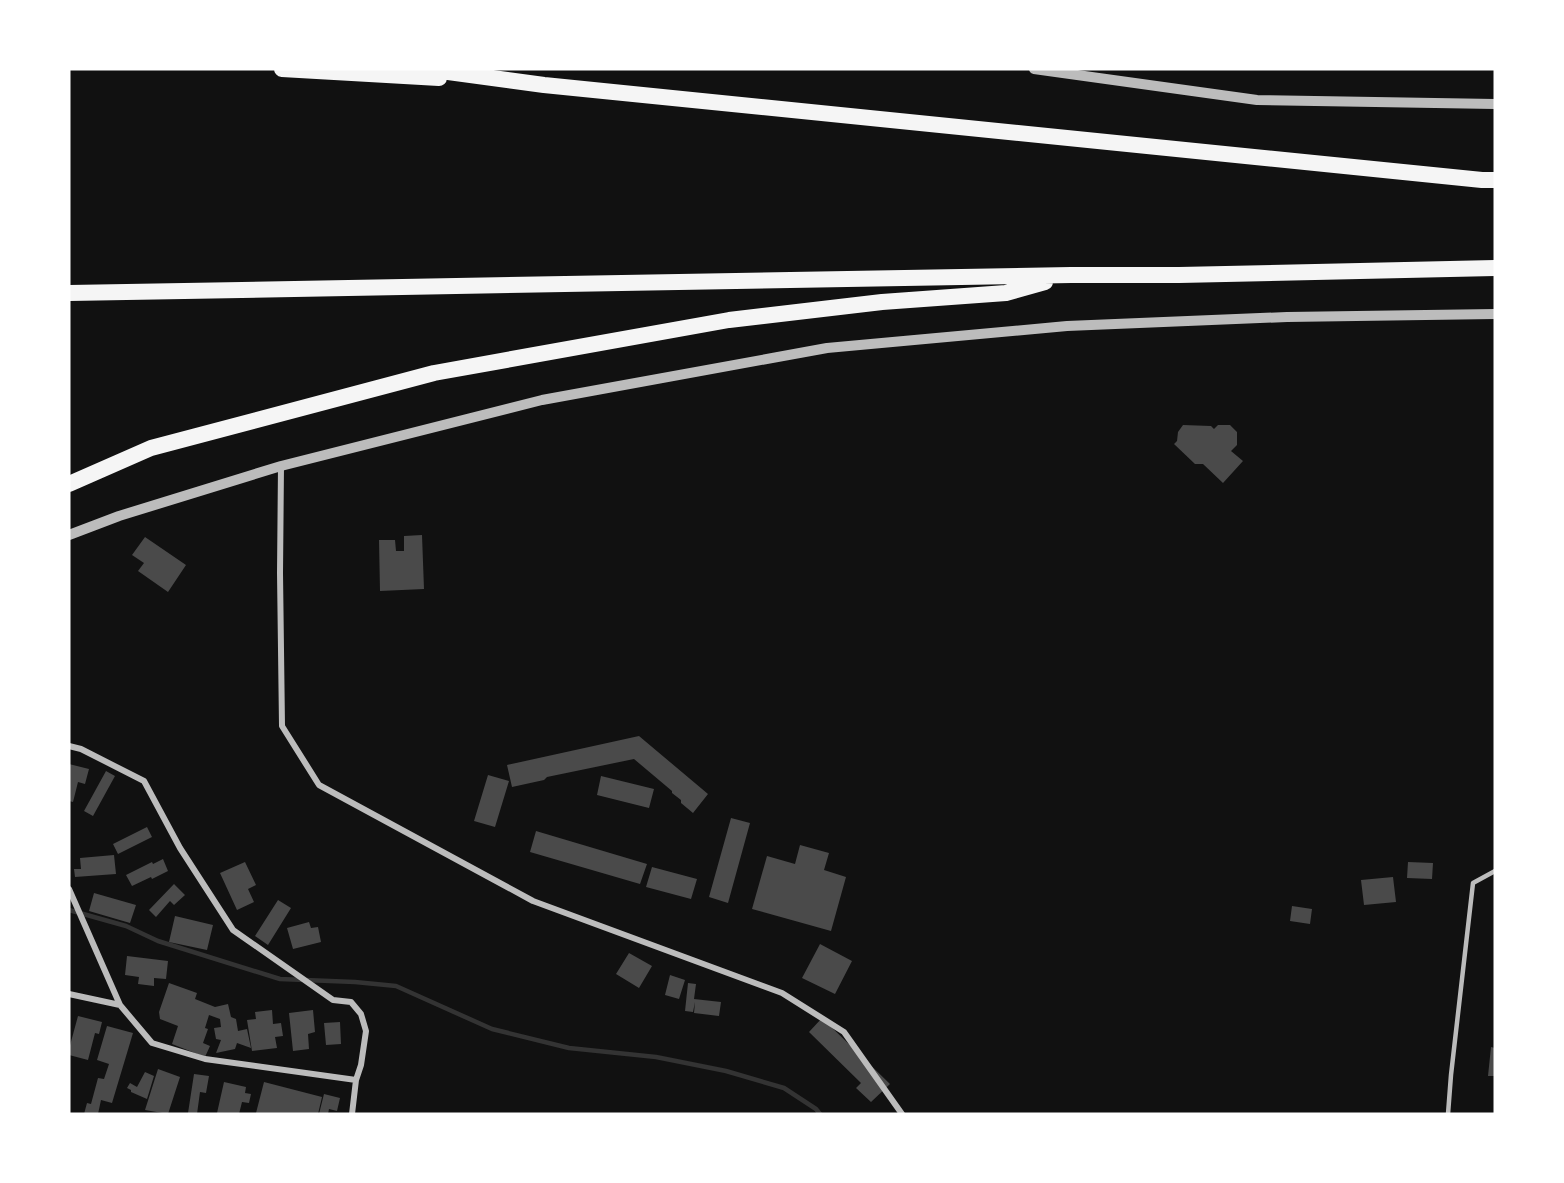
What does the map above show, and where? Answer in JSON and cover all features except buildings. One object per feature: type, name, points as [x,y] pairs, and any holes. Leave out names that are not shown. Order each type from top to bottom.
[{"type":"highway","points":[[282,69],[544,85]]},
{"type":"highway","points":[[426,69],[544,85],[1495,180]]},
{"type":"highway","points":[[69,293],[1495,268]]},
{"type":"highway","points":[[69,484],[151,448],[434,373],[729,320],[882,302],[1006,293],[1071,275]]},
{"type":"street","points":[[1034,69],[1257,100],[1495,104]]},
{"type":"street","points":[[69,535],[119,516],[281,466],[542,400],[827,348],[1066,326],[1287,317],[1495,314]]},
{"type":"street","points":[[281,466],[282,726],[320,785],[533,901],[782,993],[844,1032],[902,1114]]},
{"type":"street","points":[[69,746],[81,749],[144,781],[180,848],[233,930],[333,1000],[351,1002],[361,1014],[366,1031],[352,1114]]},
{"type":"street","points":[[70,891],[120,1005],[152,1043],[205,1059],[356,1080]]},
{"type":"street","points":[[69,994],[120,1005]]},
{"type":"lane","points":[[1448,1114],[1473,883],[1495,871]]},
{"type":"waterway","points":[[69,910],[126,926],[158,941],[280,979],[396,986],[492,1029],[569,1048],[656,1057],[726,1071],[784,1088],[820,1114]]}]
